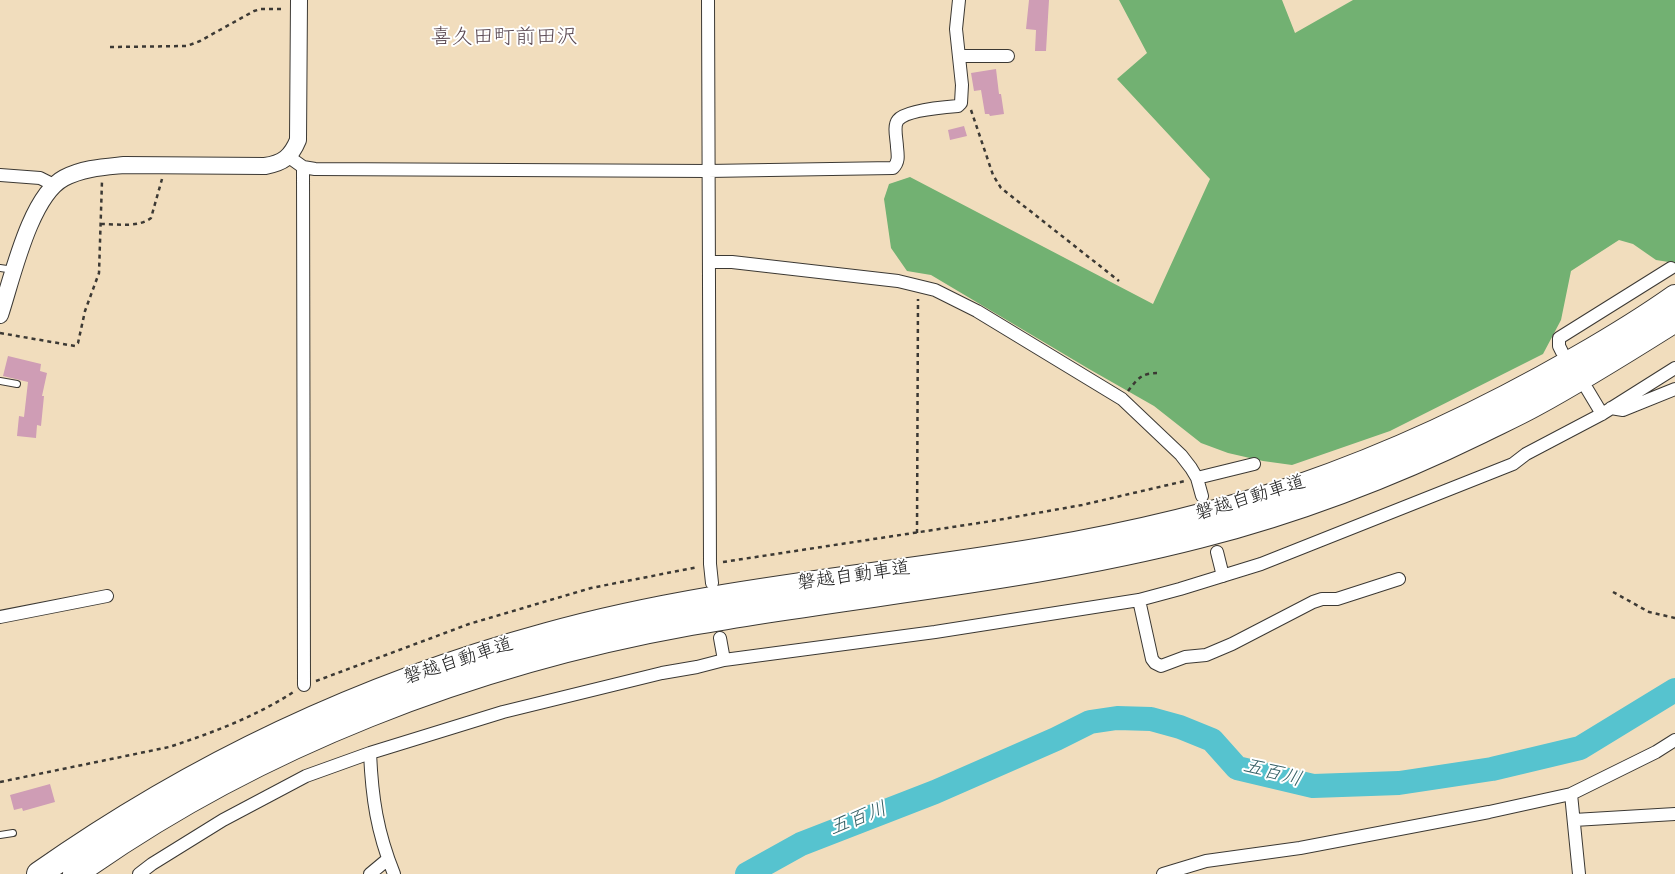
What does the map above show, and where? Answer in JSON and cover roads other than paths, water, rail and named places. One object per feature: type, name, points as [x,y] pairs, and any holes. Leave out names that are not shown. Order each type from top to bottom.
[{"type":"highway","name":"磐越自動車道","points":[[39,874],[83,843],[158,797],[234,755],[328,711],[389,686],[457,662],[548,634],[688,604],[766,590],[967,562],[1113,537],[1198,516],[1296,487],[1365,462],[1524,389],[1605,342],[1675,297]]},
{"type":"highway","name":"磐越自動車道","points":[[75,874],[168,814],[241,773],[338,728],[462,679],[554,653],[686,624],[767,610],[1044,569],[1115,556],[1203,535],[1302,505],[1368,481],[1447,447],[1532,406],[1617,357],[1675,320]]},
{"type":"street","points":[[708,0],[710,564],[712,583]]},
{"type":"street","points":[[289,157],[303,167],[315,169],[708,171],[893,168],[898,160],[897,121],[917,112],[958,106],[962,100],[956,29],[959,0]]},
{"type":"street","points":[[0,315],[7,269],[34,212],[54,185],[63,178],[102,167],[124,165],[265,166],[283,162],[289,157],[298,140],[299,4]]},
{"type":"street","points":[[959,56],[1008,56]]},
{"type":"street","points":[[303,167],[304,685]]},
{"type":"street","points":[[0,174],[40,178],[54,185]]},
{"type":"street","points":[[710,262],[732,262],[898,281],[935,290],[976,311],[1122,399],[1191,468],[1197,478],[1202,496]]},
{"type":"street","points":[[1562,352],[1559,346],[1559,338],[1672,268]]},
{"type":"street","points":[[139,874],[223,820],[306,776],[370,753],[503,712],[644,677],[724,660],[935,632],[1139,600],[1261,564],[1513,464],[1526,454],[1606,411],[1675,368]]},
{"type":"street","points":[[1587,389],[1606,411]]},
{"type":"street","points":[[1606,411],[1623,410],[1675,389]]},
{"type":"street","points":[[1197,478],[1254,464]]},
{"type":"street","points":[[1217,552],[1223,576]]},
{"type":"street","points":[[1139,600],[1152,659],[1161,666],[1185,658],[1206,655],[1313,602],[1322,599],[1337,599],[1399,579]]},
{"type":"street","points":[[0,617],[107,596]]},
{"type":"street","points":[[720,638],[724,660]]},
{"type":"street","points":[[1163,874],[1206,861],[1300,848],[1480,814],[1571,794],[1656,752],[1675,740]]},
{"type":"street","points":[[370,753],[375,816],[394,874]]},
{"type":"street","points":[[1571,794],[1579,874]]},
{"type":"street","points":[[1574,820],[1675,814]]},
{"type":"street","points":[[370,874],[388,859]]},
{"type":"lane","points":[[0,381],[17,384]]},
{"type":"lane","points":[[0,834],[13,833]]},
{"type":"waterway","name":"五百川","points":[[747,874],[801,844],[935,792],[1090,722],[1117,718],[1151,719],[1180,727],[1212,740],[1237,768],[1313,786],[1399,783],[1492,769],[1580,748],[1675,690]]},
{"type":"district","name":"喜久田町前田沢","points":[[504,40]]}]
